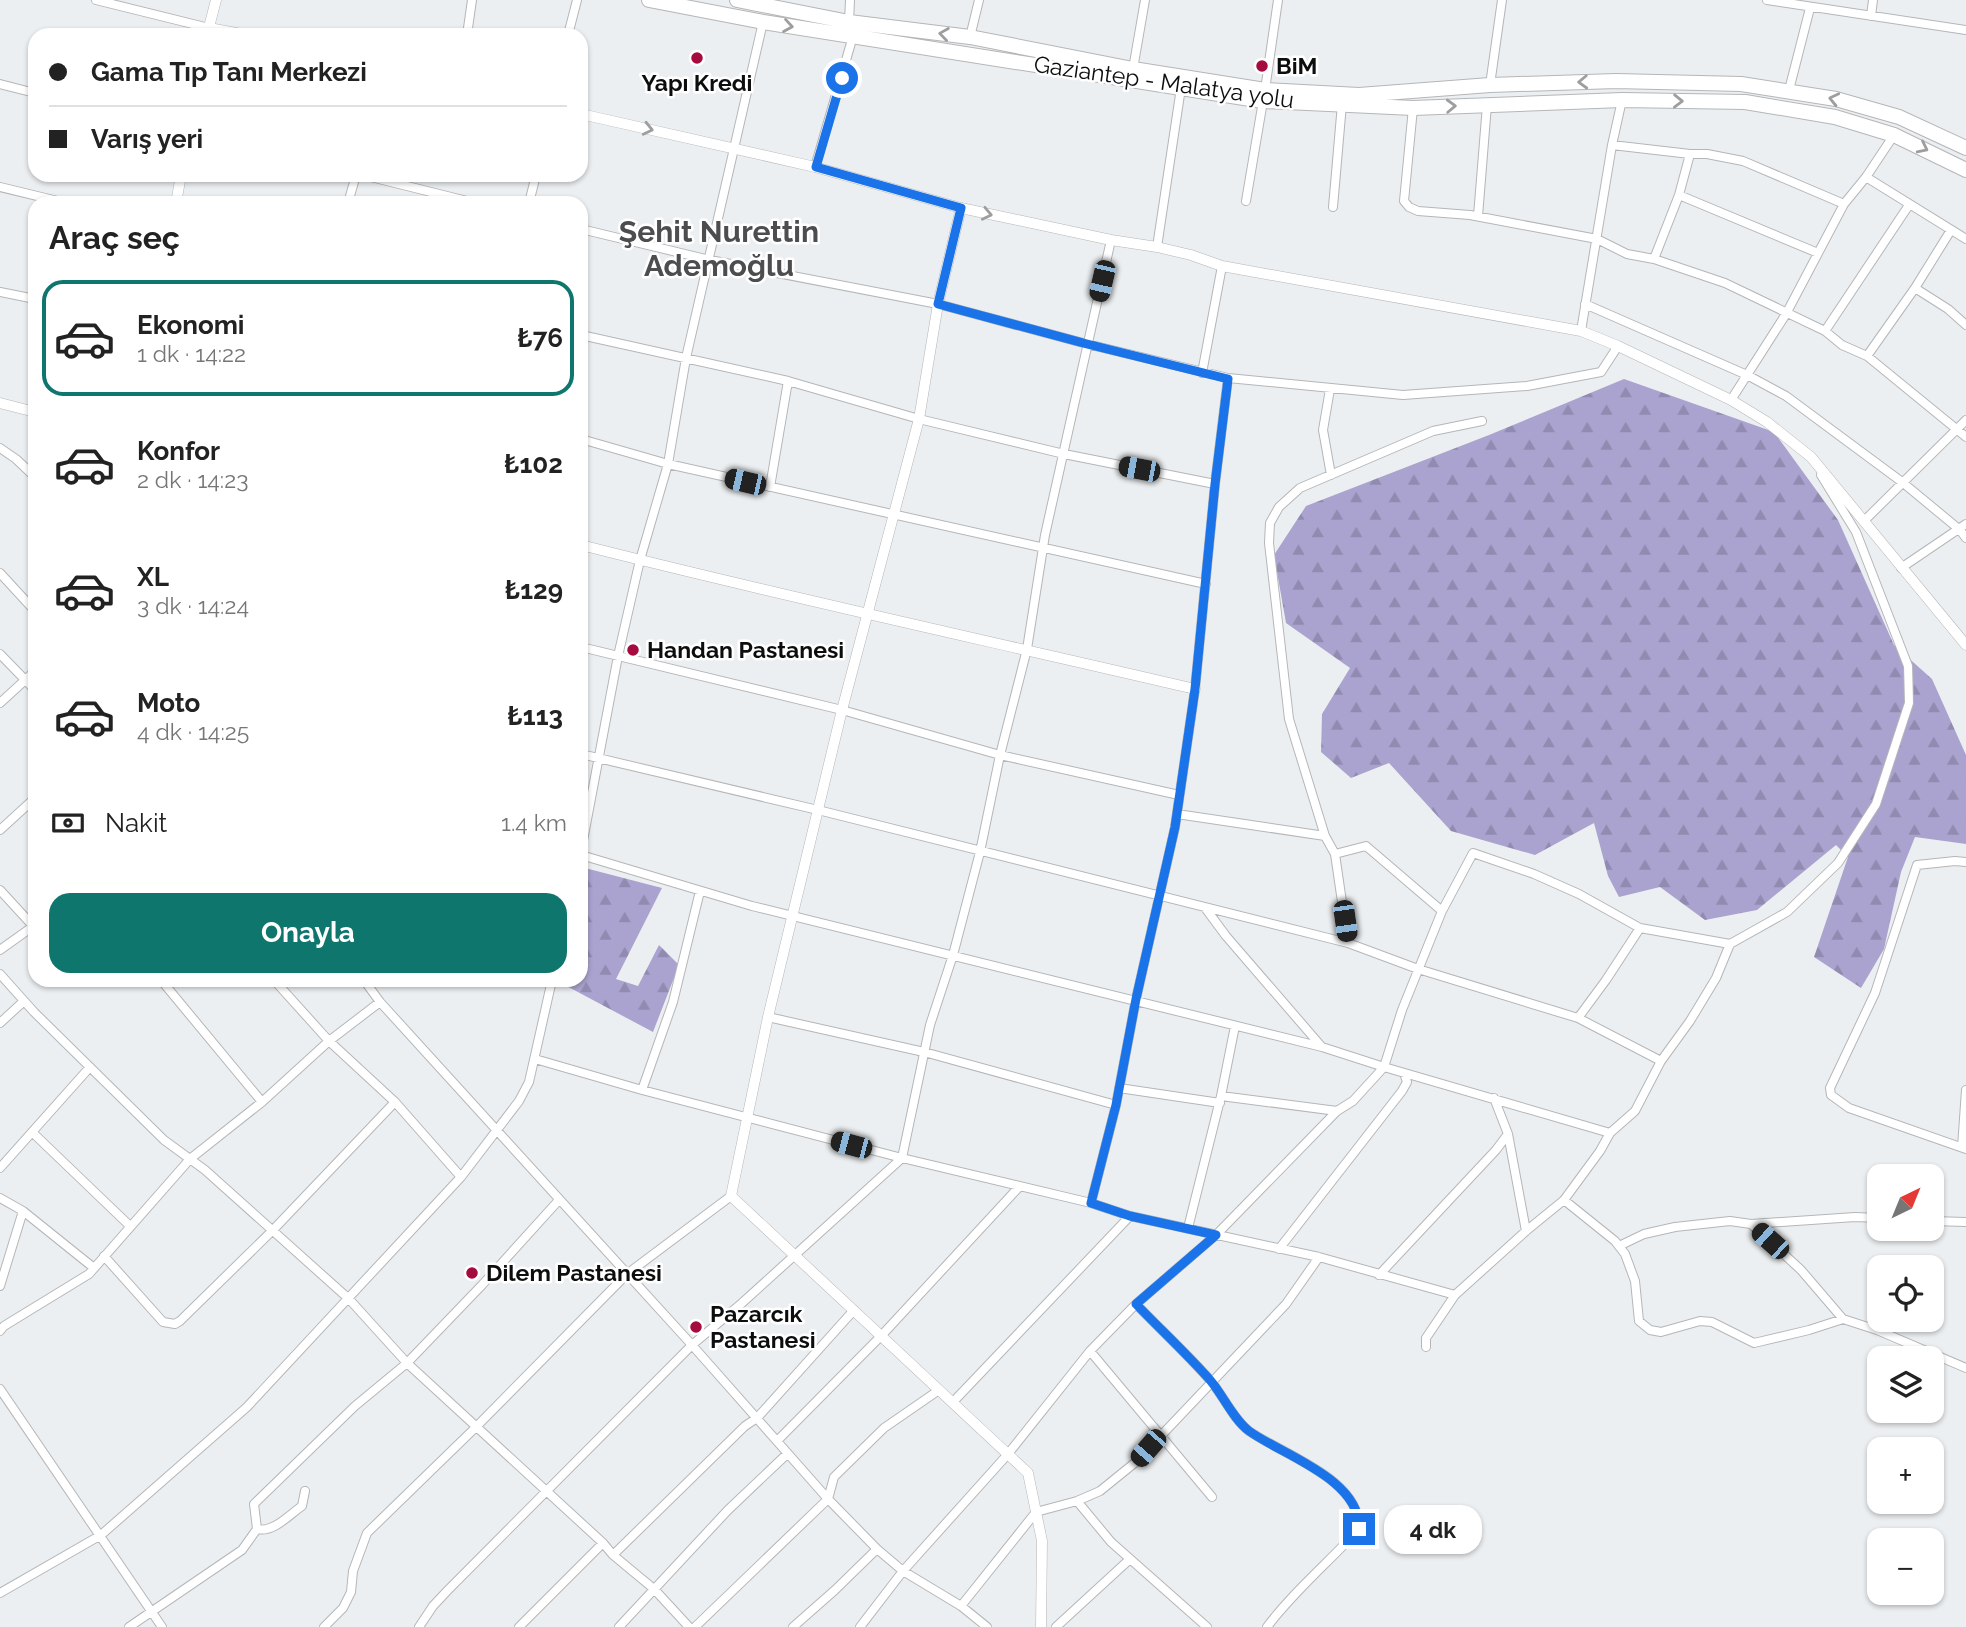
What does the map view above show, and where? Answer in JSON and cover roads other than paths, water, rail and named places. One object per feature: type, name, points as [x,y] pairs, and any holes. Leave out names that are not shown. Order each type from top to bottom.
[{"type":"highway","name":"Gaziantep - Malatya yolu","points":[[649,0],[763,22],[970,37],[1264,95],[1359,94],[1490,85],[1616,81],[1741,84],[1836,99],[1899,117],[1966,148]]},
{"type":"highway","name":"Gaziantep - Malatya yolu","points":[[737,0],[756,2],[851,29],[1181,88],[1342,104],[1413,108],[1622,100],[1745,102],[1835,117],[1894,135],[1966,170]]},
{"type":"street","points":[[96,0],[197,28]]},
{"type":"street","points":[[209,28],[216,0]]},
{"type":"street","points":[[468,28],[472,0]]},
{"type":"street","points":[[570,28],[577,0]]},
{"type":"street","points":[[816,167],[851,29],[850,0]]},
{"type":"street","points":[[970,37],[979,0]]},
{"type":"street","points":[[1133,69],[1144,0]]},
{"type":"street","points":[[1246,201],[1278,0]]},
{"type":"street","points":[[1490,85],[1502,0]]},
{"type":"street","points":[[1767,0],[1966,30]]},
{"type":"street","points":[[1871,16],[1873,0]]},
{"type":"street","points":[[1789,90],[1810,8]]},
{"type":"street","points":[[588,816],[618,656],[640,560],[668,464],[686,358],[763,22]]},
{"type":"street","points":[[0,83],[28,91]]},
{"type":"street","points":[[1157,247],[1181,88]]},
{"type":"street","points":[[1581,331],[1622,100]]},
{"type":"street","points":[[1333,207],[1342,104]]},
{"type":"street","points":[[1478,216],[1487,105]]},
{"type":"street","points":[[1413,108],[1404,201],[1409,207],[1418,211],[1478,216],[1597,239],[1627,254],[1654,259],[1725,283],[1825,331],[1842,345],[1867,356],[1966,437]]},
{"type":"street","points":[[588,116],[816,167],[961,208],[1111,240],[1157,247],[1222,266],[1581,331],[1731,400],[1767,422],[1811,457],[1966,645]]},
{"type":"street","points":[[1731,400],[1786,314],[1844,204],[1894,135]]},
{"type":"street","points":[[1612,145],[1707,154],[1743,161],[1844,204]]},
{"type":"street","points":[[1654,259],[1679,195],[1690,154]]},
{"type":"street","points":[[1866,177],[1966,239]]},
{"type":"street","points":[[391,182],[447,196]]},
{"type":"street","points":[[0,187],[37,196]]},
{"type":"street","points":[[1679,195],[1818,253]]},
{"type":"street","points":[[1825,331],[1909,205]]},
{"type":"street","points":[[324,1627],[343,1608],[351,1592],[353,1571],[366,1533],[627,1274],[731,1196],[768,1017],[842,710],[919,419],[938,304],[961,208]]},
{"type":"street","points":[[1867,356],[1915,288],[1951,230]]},
{"type":"street","points":[[588,231],[710,260],[938,304],[1228,379],[1402,395],[1527,386],[1601,372],[1618,346]]},
{"type":"street","points":[[419,1627],[448,1590],[692,1345],[902,1158],[930,1025],[953,955],[981,852],[1000,755],[1027,649],[1044,548],[1111,240]]},
{"type":"street","points":[[1202,373],[1222,266]]},
{"type":"street","points":[[1915,288],[1948,309],[1966,326]]},
{"type":"street","points":[[0,292],[28,298]]},
{"type":"street","points":[[1585,304],[1747,374],[1786,396],[1963,527],[1966,538]]},
{"type":"street","points":[[588,337],[788,381],[919,419],[1064,454],[1215,484]]},
{"type":"street","points":[[1091,1203],[1116,1105],[1136,999],[1177,814],[1195,689],[1228,379]]},
{"type":"street","points":[[770,488],[788,381]]},
{"type":"street","points":[[1330,389],[1323,430],[1331,475]]},
{"type":"street","points":[[0,404],[28,410]]},
{"type":"street","points":[[1348,943],[1335,854],[1325,836],[1289,719],[1269,542],[1270,523],[1279,507],[1300,488],[1433,431],[1482,421]]},
{"type":"street","points":[[1865,520],[1966,421]]},
{"type":"street","points":[[588,441],[668,464],[770,488],[1206,584]]},
{"type":"street","points":[[0,448],[28,470]]},
{"type":"street","points":[[1426,1348],[1426,1338],[1455,1295],[1564,1200],[1600,1152],[1610,1133],[1635,1111],[1661,1060],[1690,1021],[1716,978],[1730,944],[1787,912],[1838,863],[1877,804],[1909,703],[1908,666],[1856,532],[1811,457]]},
{"type":"street","points":[[1901,568],[1963,527]]},
{"type":"street","points":[[588,547],[869,616],[1027,649],[1195,689]]},
{"type":"street","points":[[0,573],[28,603]]},
{"type":"street","points":[[588,649],[842,710],[1000,755],[1179,795]]},
{"type":"street","points":[[0,654],[28,683]]},
{"type":"street","points":[[0,703],[28,677]]},
{"type":"street","points":[[588,756],[818,810],[1348,943],[1418,969],[1578,1018],[1661,1060]]},
{"type":"street","points":[[0,830],[28,804]]},
{"type":"street","points":[[1177,814],[1325,836]]},
{"type":"street","points":[[1335,854],[1366,846],[1443,911]]},
{"type":"street","points":[[860,1627],[903,1571],[1008,1454],[1090,1352],[1136,1304],[1216,1235],[1337,1111],[1353,1101],[1384,1068],[1418,969],[1443,911],[1473,853],[1579,894],[1640,928],[1730,944]]},
{"type":"street","points":[[588,855],[700,891],[793,916],[1322,1047],[1384,1068],[1610,1133]]},
{"type":"street","points":[[1966,862],[1917,865],[1875,993],[1830,1088],[1831,1095],[1849,1108],[1964,1148],[1966,1090]]},
{"type":"street","points":[[0,890],[28,919]]},
{"type":"street","points":[[642,1090],[673,1002],[700,891]]},
{"type":"street","points":[[1206,909],[1322,1047]]},
{"type":"street","points":[[1578,1018],[1640,928]]},
{"type":"street","points":[[0,950],[28,929]]},
{"type":"street","points":[[0,974],[164,1140],[190,1158],[349,1299],[407,1363],[692,1627],[828,1499],[834,1477],[884,1428],[939,1390]]},
{"type":"street","points":[[167,987],[261,1102]]},
{"type":"street","points":[[280,987],[328,1041],[395,1102],[461,1177]]},
{"type":"street","points":[[369,987],[828,1499],[877,1549],[903,1571],[961,1606],[980,1625]]},
{"type":"street","points":[[0,1593],[101,1535],[247,1407],[461,1177],[497,1132],[529,1082],[550,987]]},
{"type":"street","points":[[0,1023],[24,1001]]},
{"type":"street","points":[[0,1331],[89,1274],[190,1158],[261,1102],[328,1041],[380,1002]]},
{"type":"street","points":[[768,1017],[924,1052],[1116,1105]]},
{"type":"street","points":[[1188,1228],[1235,1026]]},
{"type":"street","points":[[535,1059],[902,1158],[1091,1203],[1130,1216],[1319,1257],[1455,1295]]},
{"type":"street","points":[[0,1168],[90,1067]]},
{"type":"street","points":[[1279,1249],[1402,1091],[1407,1082],[1404,1073]]},
{"type":"street","points":[[1119,1088],[1337,1111]]},
{"type":"street","points":[[1494,1098],[1508,1134],[1526,1231]]},
{"type":"street","points":[[104,1256],[163,1322],[175,1324],[273,1230],[395,1102]]},
{"type":"street","points":[[32,1132],[130,1226]]},
{"type":"street","points":[[1379,1275],[1508,1134]]},
{"type":"street","points":[[777,1441],[882,1335],[1018,1187]]},
{"type":"street","points":[[731,1196],[1028,1473],[1042,1541],[1041,1627]]},
{"type":"street","points":[[0,1198],[23,1211],[94,1268]]},
{"type":"street","points":[[129,1627],[242,1550],[257,1529],[254,1504],[355,1406],[407,1363],[559,1199]]},
{"type":"street","points":[[1564,1200],[1625,1254],[1635,1281],[1639,1321],[1650,1330],[1661,1332],[1700,1321],[1712,1322],[1754,1343],[1843,1319]]},
{"type":"street","points":[[0,1286],[23,1211]]},
{"type":"street","points":[[953,1402],[1130,1216]]},
{"type":"street","points":[[1619,1246],[1644,1234],[1675,1227],[1730,1221],[1751,1224],[1867,1217]]},
{"type":"street","points":[[1944,1221],[1966,1222]]},
{"type":"street","points":[[1751,1224],[1801,1270],[1843,1319],[1877,1330],[1966,1368]]},
{"type":"street","points":[[961,1606],[1036,1512],[1077,1501],[1100,1491],[1137,1461],[1286,1304],[1319,1257]]},
{"type":"street","points":[[1136,1304],[1211,1381],[1247,1430],[1317,1469],[1352,1501],[1360,1515],[1359,1529],[1305,1586],[1288,1599],[1267,1627]]},
{"type":"street","points":[[612,1555],[745,1426],[757,1418],[854,1310]]},
{"type":"street","points":[[1090,1352],[1212,1497]]},
{"type":"street","points":[[0,1389],[162,1627]]},
{"type":"street","points":[[619,1627],[728,1510],[787,1454]]},
{"type":"street","points":[[257,1529],[264,1531],[272,1527],[302,1506],[305,1491]]},
{"type":"street","points":[[1077,1501],[1111,1542],[1207,1627]]},
{"type":"street","points":[[519,1627],[603,1543]]},
{"type":"street","points":[[793,1627],[877,1549]]},
{"type":"street","points":[[1056,1627],[1130,1559]]},
{"type":"place","name":"Yapı Kredi","points":[[697,58]]},
{"type":"place","name":"BiM","points":[[1262,66]]},
{"type":"place","name":"Handan Pastanesi","points":[[633,650]]},
{"type":"place","name":"Dilem Pastanesi","points":[[472,1273]]},
{"type":"place","name":"Pazarcık Pastanesi","points":[[696,1327]]},
{"type":"district","name":"Şehit Nurettin Ademoğlu","points":[[719,249]]}]
